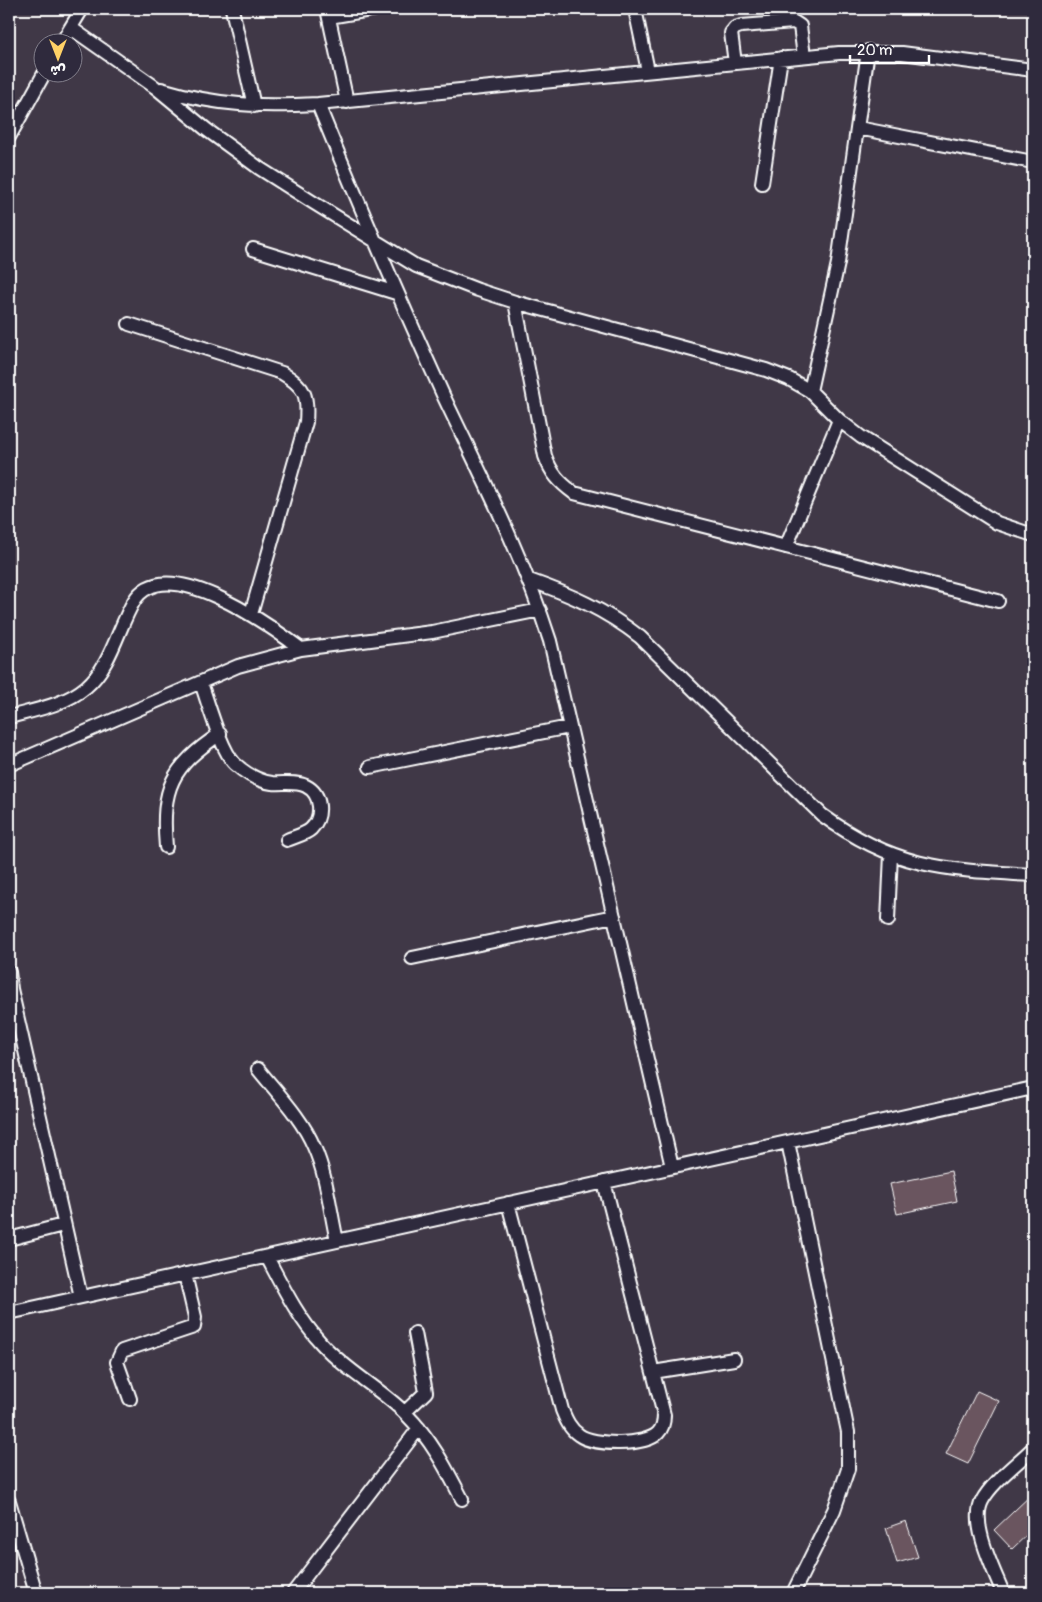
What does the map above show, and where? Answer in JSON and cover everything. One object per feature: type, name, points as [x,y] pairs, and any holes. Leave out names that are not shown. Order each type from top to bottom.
[{"type":"lane","points":[[68,32],[82,9]]},
{"type":"lane","points":[[232,9],[254,106]]},
{"type":"lane","points":[[347,102],[328,13],[376,9]]},
{"type":"lane","points":[[635,9],[648,71]]},
{"type":"lane","points":[[735,63],[731,33],[735,28],[741,26],[794,22],[800,26],[804,56]]},
{"type":"lane","points":[[71,28],[155,87],[207,130],[259,168],[416,266],[515,302],[766,370],[789,379],[810,392],[839,420],[997,523],[1033,535]]},
{"type":"lane","points":[[155,87],[220,103],[254,106],[318,104],[868,51],[935,56],[1033,70]]},
{"type":"lane","points":[[810,392],[838,263],[868,51]]},
{"type":"lane","points":[[762,184],[781,58]]},
{"type":"lane","points":[[9,137],[40,82]]},
{"type":"lane","points":[[318,104],[396,293],[540,610],[550,641],[672,1167]]},
{"type":"lane","points":[[858,128],[1033,162]]},
{"type":"lane","points":[[253,249],[396,293]]},
{"type":"lane","points":[[515,302],[544,456],[550,471],[560,484],[574,493],[998,601]]},
{"type":"lane","points":[[130,324],[282,373],[299,383],[308,402],[306,422],[251,614]]},
{"type":"lane","points":[[786,547],[839,420]]},
{"type":"lane","points":[[528,580],[591,604],[619,620],[640,637],[822,815],[844,830],[891,854],[938,868],[1033,875]]},
{"type":"lane","points":[[9,718],[74,696],[88,686],[99,673],[134,600],[144,588],[160,582],[178,583],[251,614],[301,649]]},
{"type":"lane","points":[[9,766],[238,666],[301,649],[432,632],[540,610]]},
{"type":"lane","points":[[201,683],[220,734],[233,762],[244,771],[271,783],[306,786],[316,795],[320,807],[318,820],[310,830],[287,840]]},
{"type":"lane","points":[[370,767],[569,726]]},
{"type":"lane","points":[[166,846],[163,813],[172,780],[192,753],[220,734]]},
{"type":"lane","points":[[888,920],[891,854]]},
{"type":"lane","points":[[412,958],[614,916]]},
{"type":"lane","points":[[9,972],[11,989],[63,1225],[81,1297]]},
{"type":"lane","points":[[258,1069],[304,1129],[314,1146],[321,1164],[337,1241]]},
{"type":"lane","points":[[9,1313],[1033,1088]]},
{"type":"lane","points":[[788,1142],[848,1432],[848,1469],[834,1510],[792,1593]]},
{"type":"lane","points":[[508,1203],[562,1410],[568,1424],[578,1435],[592,1442],[607,1444],[648,1438],[658,1434],[663,1425],[664,1415],[604,1182]]},
{"type":"lane","points":[[9,1239],[63,1225]]},
{"type":"lane","points":[[267,1256],[296,1310],[322,1344],[405,1412],[433,1445],[462,1499]]},
{"type":"lane","points":[[130,1399],[117,1362],[122,1351],[194,1327],[195,1317],[185,1274]]},
{"type":"lane","points":[[405,1412],[426,1392],[415,1333]]},
{"type":"lane","points":[[653,1372],[734,1359]]},
{"type":"lane","points":[[294,1593],[419,1428]]},
{"type":"lane","points":[[1003,1593],[979,1528],[978,1514],[982,1501],[988,1492],[1033,1448]]},
{"type":"lane","points":[[9,1500],[36,1593]]},
{"type":"shaded area","points":[[9,9],[1033,9],[1033,1593],[9,1593]]},
{"type":"building","points":[[951,1171],[957,1201],[897,1214],[890,1184]]},
{"type":"building","points":[[977,1391],[999,1401],[968,1464],[946,1454]]},
{"type":"building","points":[[1033,1493],[1033,1529],[1012,1549],[994,1530]]},
{"type":"building","points":[[906,1521],[918,1557],[897,1563],[886,1528]]}]
